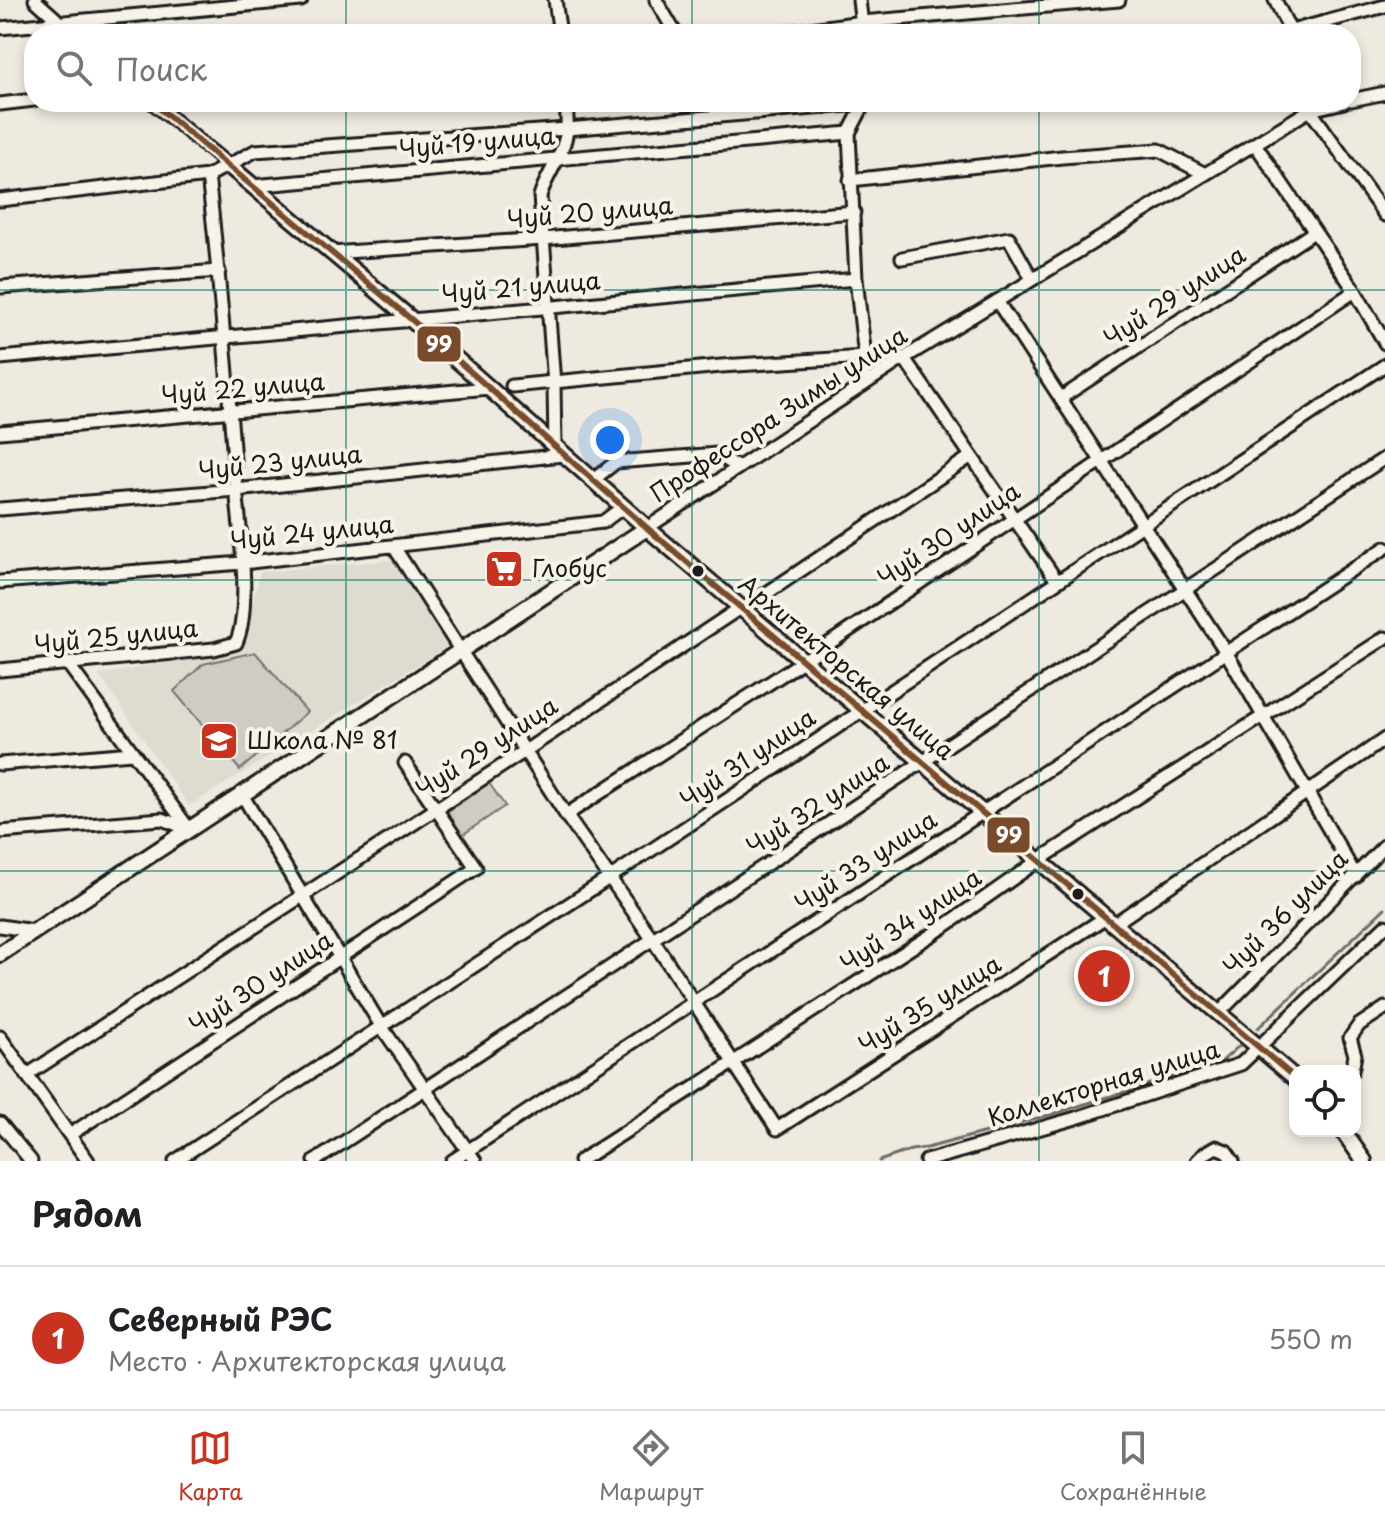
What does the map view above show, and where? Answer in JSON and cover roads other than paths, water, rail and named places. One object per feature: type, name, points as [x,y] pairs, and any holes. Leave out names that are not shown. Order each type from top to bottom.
[{"type":"street","points":[[35,0],[60,22]]},
{"type":"street","points":[[40,24],[301,0]]},
{"type":"street","points":[[555,0],[559,24]]},
{"type":"street","points":[[656,0],[670,24]]},
{"type":"street","points":[[859,0],[862,24]]},
{"type":"street","points":[[899,24],[1119,0]]},
{"type":"street","points":[[1275,0],[1288,24]]},
{"type":"street","points":[[1321,24],[1385,6]]},
{"type":"street","points":[[0,28],[24,26]]},
{"type":"street","points":[[1361,98],[1385,93]]},
{"type":"street","points":[[0,104],[24,101]]},
{"type":"street","name":"Архитекторская улица","points":[[164,112],[412,320],[647,528],[1289,1073]]},
{"type":"street","points":[[559,451],[540,196],[545,178],[559,157],[567,129],[566,112]]},
{"type":"street","points":[[717,112],[719,116]]},
{"type":"street","points":[[0,200],[208,176],[255,151],[764,112]]},
{"type":"street","points":[[861,112],[849,133],[856,279],[865,357],[863,385]]},
{"type":"street","name":"Профессора Зимы улица","points":[[0,954],[904,358],[1307,112]]},
{"type":"street","points":[[1311,112],[1385,215]]},
{"type":"street","name":"Чуй 19 улица","points":[[252,186],[849,133]]},
{"type":"street","points":[[1255,144],[1355,291],[1385,343]]},
{"type":"street","points":[[850,180],[1062,157],[1159,150],[1205,174]]},
{"type":"street","points":[[208,176],[225,338],[242,563]]},
{"type":"street","name":"Чуй 20 улица","points":[[330,253],[543,239],[854,212]]},
{"type":"street","name":"Чуй 29 улица","points":[[1061,398],[1314,232]]},
{"type":"street","points":[[902,258],[1009,238],[1032,279]]},
{"type":"street","points":[[0,287],[219,271]]},
{"type":"street","name":"Чуй 21 улица","points":[[0,358],[856,279]]},
{"type":"street","name":"Чуй 30 улица","points":[[566,815],[803,661],[1355,291]]},
{"type":"street","points":[[997,301],[1226,652],[1356,876]]},
{"type":"street","points":[[512,386],[721,366],[865,357]]},
{"type":"street","points":[[904,358],[1057,581]]},
{"type":"street","name":"Чуй 31 улица","points":[[175,1161],[1385,365]]},
{"type":"street","name":"Чуй 22 улица","points":[[0,432],[489,388]]},
{"type":"street","name":"Чуй 23 улица","points":[[0,509],[236,490],[559,451]]},
{"type":"street","points":[[593,480],[616,462],[718,454],[738,468]]},
{"type":"street","name":"Чуй 29 улица","points":[[27,1075],[970,457]]},
{"type":"street","name":"Чуй 32 улица","points":[[315,1161],[1385,458]]},
{"type":"street","name":"Чуй 24 улица","points":[[0,582],[242,563],[603,522],[623,507]]},
{"type":"street","points":[[394,547],[566,815],[734,1064]]},
{"type":"street","name":"Чуй 33 улица","points":[[452,1161],[472,1156],[693,1001],[1385,548]]},
{"type":"street","name":"Чуй 25 улица","points":[[0,670],[214,649],[236,643],[242,629],[242,563]]},
{"type":"street","name":"Чуй 34 улица","points":[[580,1161],[734,1064],[1039,861],[1385,638]]},
{"type":"street","points":[[68,664],[189,829]]},
{"type":"street","name":"Чуй 35 улица","points":[[734,1064],[777,1129],[1110,921],[1385,739]]},
{"type":"street","points":[[0,764],[132,753]]},
{"type":"street","points":[[405,763],[436,808]]},
{"type":"street","points":[[241,793],[381,1026],[472,1156]]},
{"type":"street","name":"Чуй 30 улица","points":[[71,1134],[476,868],[436,808]]},
{"type":"street","points":[[0,832],[162,819],[189,829]]},
{"type":"street","name":"Чуй 36 улица","points":[[1219,1013],[1385,845]]},
{"type":"street","points":[[0,926],[34,931]]},
{"type":"street","name":"Коллекторная улица","points":[[926,1161],[1076,1118],[1241,1064],[1385,926]]},
{"type":"street","points":[[1353,1065],[1355,1055],[1350,1038],[1359,1025],[1385,1008]]},
{"type":"street","points":[[0,1037],[88,1161]]},
{"type":"street","points":[[0,1123],[31,1161]]},
{"type":"street","points":[[1347,1137],[1364,1161]]},
{"type":"street","points":[[1197,1161],[1216,1147],[1226,1151],[1233,1161]]},
{"type":"waterway","points":[[1258,1028],[1385,908]]},
{"type":"waterway","points":[[879,1161],[1056,1113],[1221,1062],[1239,1046]]},
{"type":"place","name":"Глобус","points":[[504,569]]},
{"type":"place","name":"Школа № 81","points":[[219,741]]},
{"type":"place","name":"Северный РЭС","points":[[1104,976]]}]
